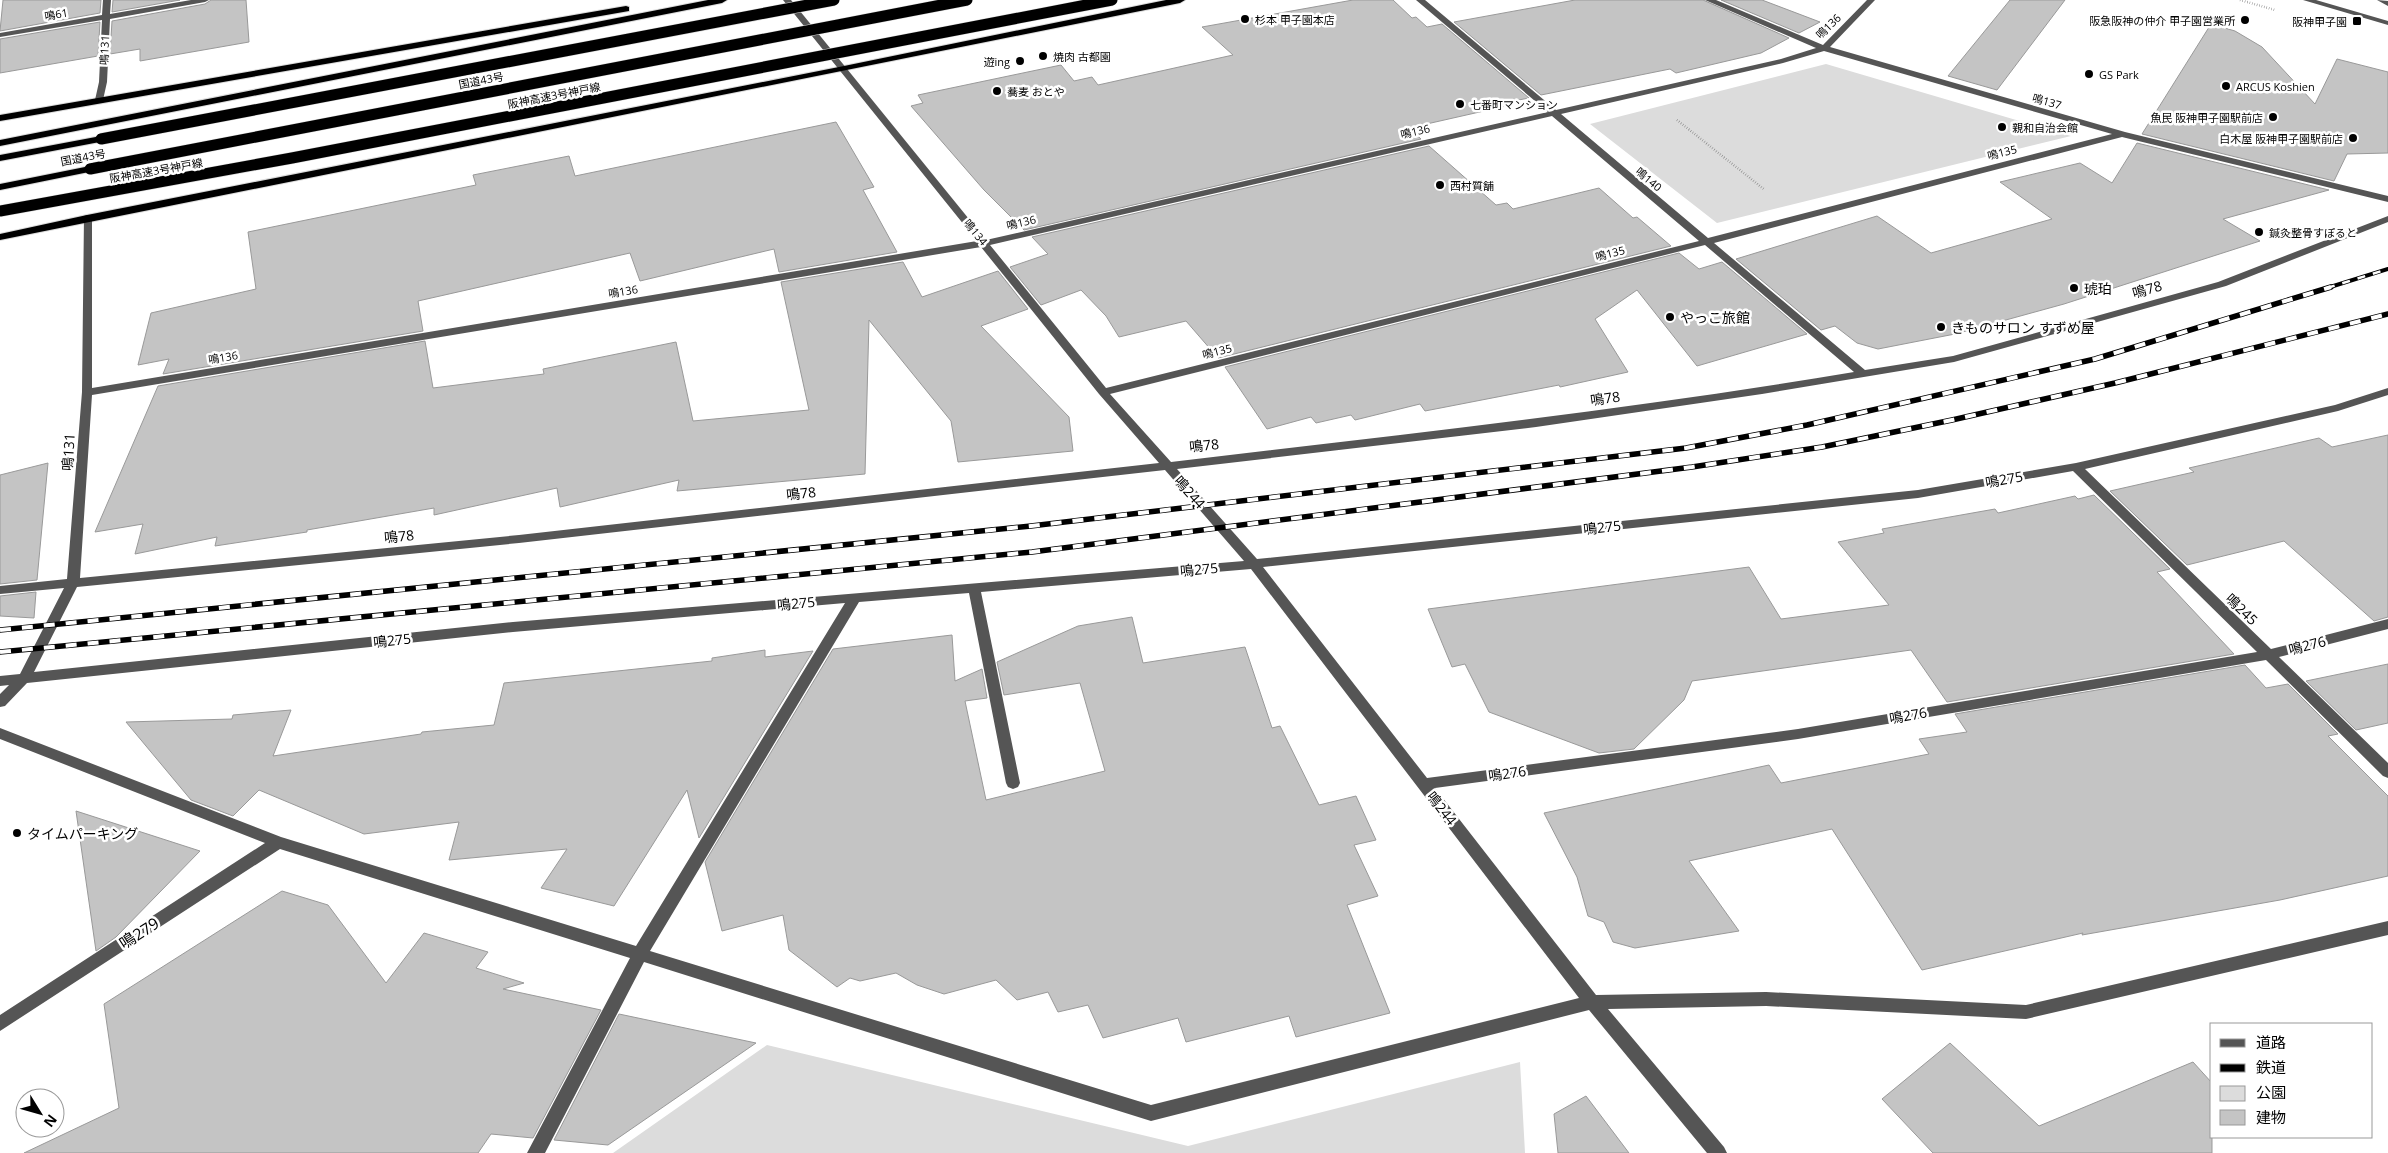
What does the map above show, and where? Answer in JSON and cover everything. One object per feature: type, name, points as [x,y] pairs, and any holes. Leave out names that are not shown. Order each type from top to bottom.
[{"type":"highway","points":[[0,118],[676,0]]},
{"type":"highway","points":[[0,143],[722,0]]},
{"type":"highway","name":"国道43号","points":[[0,158],[834,0]]},
{"type":"highway","name":"国道43号","points":[[0,187],[967,0]]},
{"type":"highway","name":"阪神高速3号神戸線","points":[[0,211],[292,158],[1112,0]]},
{"type":"highway","points":[[0,237],[1180,0]]},
{"type":"street","name":"鳴131","points":[[99,100],[103,82],[107,0]]},
{"type":"street","name":"鳴61","points":[[0,35],[205,0]]},
{"type":"street","name":"鳴134","points":[[787,0],[985,243],[1103,392],[1165,465]]},
{"type":"street","name":"鳴140","points":[[1420,0],[1863,374]]},
{"type":"street","name":"鳴137","points":[[1709,0],[1824,48],[2122,134],[2388,198]]},
{"type":"street","name":"鳴136","points":[[88,392],[985,243],[1552,112],[1783,61],[1824,48],[1871,0]]},
{"type":"street","points":[[2307,0],[2388,23]]},
{"type":"street","points":[[2381,0],[2388,4]]},
{"type":"street","name":"鳴135","points":[[1103,392],[1706,242],[2122,134]]},
{"type":"street","name":"鳴131","points":[[0,702],[25,677],[73,582],[88,392],[87,218]]},
{"type":"street","name":"鳴78","points":[[0,590],[528,538],[1038,481],[1536,422],[1762,391],[1954,359],[2222,284],[2388,219]]},
{"type":"street","name":"鳴275","points":[[0,681],[513,627],[1254,564],[1918,494],[2076,467],[2338,408],[2388,391]]},
{"type":"street","name":"鳴244","points":[[1165,465],[1254,564],[1592,1002],[1718,1153]]},
{"type":"street","name":"鳴245","points":[[2076,467],[2388,772]]},
{"type":"street","points":[[974,588],[1013,783]]},
{"type":"street","points":[[536,1153],[640,954],[855,598]]},
{"type":"street","name":"鳴276","points":[[1424,784],[1798,734],[2268,655],[2388,624]]},
{"type":"street","points":[[0,733],[278,842],[1151,1113],[1592,1002],[1766,999],[2026,1012],[2388,928]]},
{"type":"street","name":"鳴279","points":[[0,1024],[278,842]]},
{"type":"path","points":[[1642,92],[1799,218]]},
{"type":"green space","points":[[1826,64],[2071,136],[1717,223],[1590,124]]},
{"type":"green space","points":[[767,1045],[1188,1146],[1520,1062],[1525,1153],[613,1153]]},
{"type":"building","points":[[3,0],[101,0],[100,13],[0,31]]},
{"type":"building","points":[[113,0],[180,0],[112,12]]},
{"type":"building","points":[[211,0],[246,0],[249,42],[140,61],[140,49],[110,54],[112,21],[205,4]]},
{"type":"building","points":[[1353,0],[1393,0],[1412,18],[1416,17],[1427,27],[1442,24],[1529,98],[1503,103],[1506,106],[1409,128],[1421,139],[1024,230],[984,190],[911,106],[923,103],[918,95],[1061,65],[1074,81],[1092,77],[1098,85],[1233,55],[1202,27]]},
{"type":"building","points":[[1575,0],[1703,0],[1789,38],[1761,53],[1676,73],[1670,69],[1541,95],[1454,22]]},
{"type":"building","points":[[1721,0],[1762,0],[1820,22],[1799,33]]},
{"type":"building","points":[[2010,0],[2065,0],[1997,90],[1948,76]]},
{"type":"building","points":[[100,22],[98,56],[0,73],[0,39]]},
{"type":"building","name":"ARCUS Koshien","points":[[2211,24],[2235,31],[2262,47],[2315,104],[2337,59],[2388,72],[2388,153],[2347,154],[2334,181],[2142,134]]},
{"type":"building","points":[[836,122],[874,187],[863,190],[897,252],[779,272],[774,249],[640,281],[630,253],[418,301],[423,331],[163,374],[169,359],[138,365],[151,313],[256,289],[248,232],[476,185],[473,175],[569,156],[575,176]]},
{"type":"building","points":[[2137,143],[2329,190],[2223,219],[2260,241],[2064,304],[1955,334],[1878,349],[1857,343],[1835,326],[1821,330],[1736,259],[1877,216],[1931,253],[2052,219],[2000,182],[2080,163],[2112,183]]},
{"type":"building","points":[[1429,146],[1496,205],[1507,203],[1513,209],[1599,188],[1633,218],[1637,217],[1671,246],[1218,358],[1186,321],[1119,337],[1106,316],[1081,290],[1041,305],[1010,267],[1048,254],[1032,237]]},
{"type":"building","points":[[1679,253],[1699,269],[1722,262],[1807,334],[1697,366],[1637,290],[1595,319],[1628,372],[1560,387],[1559,385],[1425,411],[1420,404],[1355,420],[1351,415],[1316,423],[1311,417],[1267,429],[1225,367]]},
{"type":"building","points":[[903,262],[922,297],[998,271],[1028,309],[981,326],[1069,417],[1073,451],[958,462],[951,421],[869,320],[865,474],[677,491],[679,480],[560,507],[557,488],[434,515],[434,508],[307,530],[307,532],[215,546],[217,537],[135,554],[143,524],[95,532],[158,386],[425,341],[433,388],[544,374],[543,369],[676,342],[693,421],[809,410],[781,282]]},
{"type":"building","points":[[2388,435],[2388,617],[2374,621],[2284,541],[2187,565],[2110,491],[2194,472],[2189,468],[2319,438],[2332,447]]},
{"type":"building","points":[[48,463],[37,580],[0,584],[0,475]]},
{"type":"building","points":[[2094,495],[2170,569],[2157,572],[2234,654],[1947,702],[1911,650],[1692,681],[1684,700],[1634,749],[1599,753],[1489,712],[1465,664],[1452,667],[1428,609],[1749,567],[1781,619],[1889,605],[1838,542],[1884,533],[1882,529],[1995,509],[1998,513],[2075,496],[2078,499]]},
{"type":"building","points":[[36,592],[34,618],[0,616],[0,596]]},
{"type":"building","points":[[1132,617],[1143,663],[1245,647],[1272,728],[1280,726],[1319,805],[1356,796],[1376,840],[1354,845],[1378,896],[1347,905],[1390,1013],[1296,1037],[1289,1016],[1186,1042],[1178,1018],[1103,1038],[1088,1005],[1058,1012],[1048,992],[1017,1000],[996,980],[944,994],[917,985],[896,973],[860,981],[850,978],[837,987],[789,950],[783,915],[722,931],[705,862],[833,649],[952,635],[955,681],[982,669],[987,698],[965,701],[986,800],[1105,771],[1080,683],[1004,695],[997,662],[1078,626]]},
{"type":"building","points":[[765,650],[765,657],[813,651],[699,838],[687,790],[614,906],[541,888],[567,849],[449,860],[459,822],[364,834],[259,790],[233,816],[191,800],[126,722],[232,719],[233,715],[291,710],[273,756],[421,734],[422,732],[494,725],[504,683],[712,661],[712,658]]},
{"type":"building","points":[[2388,664],[2388,723],[2356,730],[2306,681]]},
{"type":"building","points":[[2245,665],[2266,688],[2288,684],[2338,734],[2328,736],[2388,796],[2388,876],[2280,900],[2082,935],[2083,933],[1922,970],[1832,829],[1689,861],[1739,931],[1635,948],[1613,942],[1604,922],[1588,916],[1577,877],[1544,813],[1769,765],[1781,783],[1929,754],[1919,739],[1967,732],[1955,714]]},
{"type":"building","points":[[76,811],[200,851],[116,937],[96,951]]},
{"type":"building","points":[[282,891],[328,905],[386,983],[424,933],[488,952],[476,968],[524,983],[503,989],[601,1010],[533,1138],[491,1134],[478,1153],[24,1153],[56,1138],[65,1138],[65,1134],[119,1108],[104,1004]]},
{"type":"building","points":[[619,1014],[756,1043],[608,1145],[554,1140]]},
{"type":"building","points":[[1950,1043],[2039,1126],[2193,1062],[2210,1081],[2210,1138],[2212,1138],[2212,1153],[1933,1153],[1882,1099]]},
{"type":"building","points":[[1586,1096],[1629,1153],[1558,1153],[1554,1114]]},
{"type":"railway","points":[[2327,288],[2388,269]]},
{"type":"railway","points":[[0,630],[1031,526],[1686,448],[1807,425],[2095,359],[2331,287]]},
{"type":"railway","points":[[0,652],[1032,552],[1692,467],[1822,447],[1952,420],[2115,383],[2388,314]]},
{"type":"place","name":"杉本 甲子園本店","points":[[1245,19]]},
{"type":"place","name":"阪急阪神の仲介 甲子園営業所","points":[[2245,20]]},
{"type":"place","name":"阪神甲子園","points":[[2357,21]]},
{"type":"place","name":"焼肉 古都園","points":[[1043,56]]},
{"type":"place","name":"遊ing","points":[[1020,61]]},
{"type":"place","name":"GS Park","points":[[2089,74]]},
{"type":"place","name":"ARCUS Koshien","points":[[2226,86]]},
{"type":"place","name":"蕎麦 おとや","points":[[997,91]]},
{"type":"place","name":"七番町マンション","points":[[1460,104]]},
{"type":"place","name":"魚民 阪神甲子園駅前店","points":[[2273,117]]},
{"type":"place","name":"親和自治会館","points":[[2002,127]]},
{"type":"place","name":"白木屋 阪神甲子園駅前店","points":[[2353,138]]},
{"type":"place","name":"西村質舗","points":[[1440,185]]},
{"type":"place","name":"鍼灸整骨すぽると","points":[[2259,232]]},
{"type":"place","name":"琥珀","points":[[2074,288]]},
{"type":"place","name":"やっこ旅館","points":[[1670,317]]},
{"type":"place","name":"きものサロン すずめ屋","points":[[1941,327]]},
{"type":"place","name":"タイムパーキング","points":[[17,833]]}]
